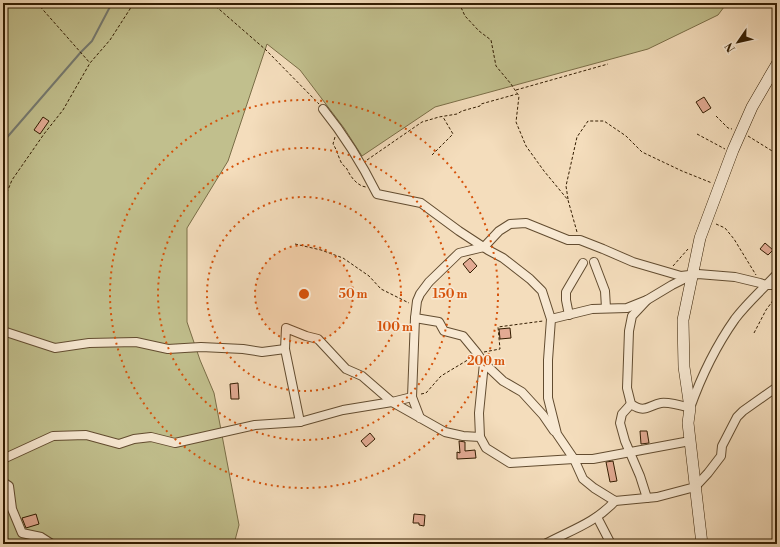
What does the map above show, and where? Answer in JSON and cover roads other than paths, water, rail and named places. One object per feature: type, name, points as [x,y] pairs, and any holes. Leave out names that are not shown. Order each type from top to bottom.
[{"type":"street","points":[[690,408],[684,367],[683,320],[700,238],[733,150],[752,107],[777,64]]},
{"type":"street","points":[[323,109],[360,162],[377,194],[421,203],[459,231],[503,258],[530,278],[542,291],[551,319],[548,360],[548,398],[557,434]]},
{"type":"street","points":[[420,418],[412,397],[415,318],[417,302],[420,294],[429,282],[459,254],[484,247],[499,231],[510,224],[526,223],[568,240],[580,240],[633,262],[681,276],[692,275],[735,277],[777,286]]},
{"type":"street","points":[[594,262],[605,291],[606,308]]},
{"type":"street","points":[[569,315],[566,292],[583,263]]},
{"type":"street","points":[[702,544],[688,423],[690,408],[698,384],[735,319],[763,284],[777,274]]},
{"type":"street","points":[[551,319],[592,309],[626,308],[646,300],[692,275]]},
{"type":"street","points":[[646,300],[632,316],[629,331],[627,388],[631,404],[637,409],[649,408],[662,403],[690,408]]},
{"type":"street","points":[[415,318],[439,322],[444,331],[463,336],[478,353],[484,363],[503,381],[522,392],[543,415],[574,459],[583,479],[594,488],[615,500],[657,497],[695,487],[721,456],[722,446],[737,417],[777,387]]},
{"type":"street","points":[[300,422],[285,349],[286,328],[306,336],[318,338],[346,370],[362,376],[392,402],[444,432],[463,436],[480,437]]},
{"type":"street","points":[[3,332],[55,348],[89,343],[136,342],[168,349],[202,347],[243,349],[262,352],[285,349]]},
{"type":"street","points":[[484,363],[479,413],[480,437],[486,448],[510,463],[593,459],[690,441]]},
{"type":"street","points":[[3,459],[53,436],[86,435],[119,444],[134,439],[151,437],[175,443],[255,425],[300,422],[343,410],[392,402],[412,397]]},
{"type":"street","points":[[631,404],[622,414],[620,423],[625,441],[631,453],[647,498]]},
{"type":"street","points":[[3,482],[9,486],[12,509],[22,533],[41,537],[52,544]]},
{"type":"street","points":[[545,544],[587,524],[605,511],[615,500]]},
{"type":"street","points":[[597,517],[611,544]]},
{"type":"waterway","points":[[3,142],[92,41],[112,3]]}]
